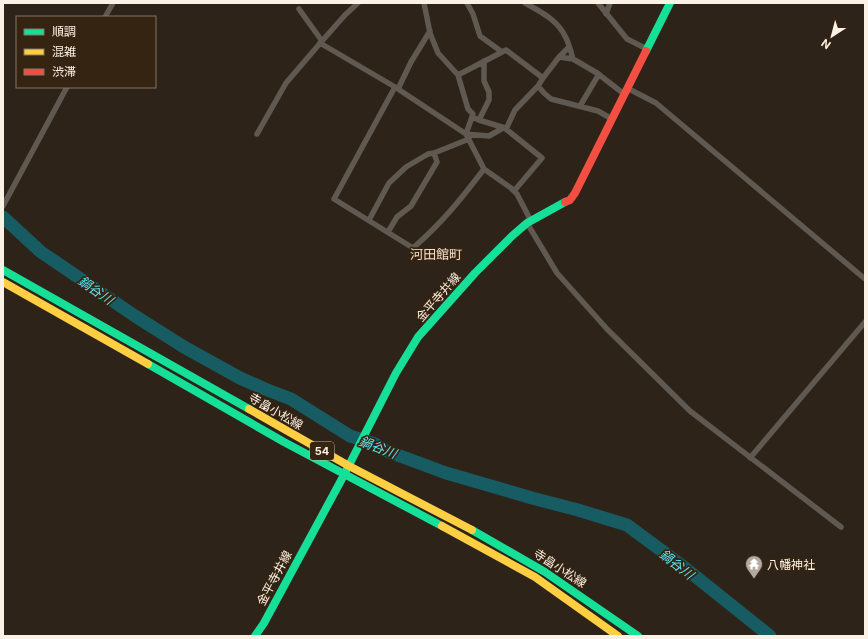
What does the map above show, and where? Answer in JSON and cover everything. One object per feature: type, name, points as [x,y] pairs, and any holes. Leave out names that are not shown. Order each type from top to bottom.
[{"type":"main road","name":"金平寺井線","points":[[255,636],[264,623],[344,476],[396,373],[418,337],[475,273],[529,222],[570,200],[575,193],[670,3]]},
{"type":"main road","name":"寺畠小松線","points":[[3,270],[349,466],[474,531],[521,558],[545,572],[638,636]]},
{"type":"main road","name":"寺畠小松線","points":[[3,282],[344,476],[515,566],[534,577],[618,636]]},
{"type":"street","points":[[106,16],[113,3]]},
{"type":"street","points":[[256,134],[286,83],[345,15],[358,3]]},
{"type":"street","points":[[424,3],[430,31],[438,53],[458,75],[468,109],[473,114],[467,137]]},
{"type":"street","points":[[467,3],[473,14],[480,36],[502,52]]},
{"type":"street","points":[[526,3],[551,18],[562,30],[572,59]]},
{"type":"street","points":[[598,3],[626,39],[646,49]]},
{"type":"street","points":[[606,14],[610,3]]},
{"type":"street","points":[[299,9],[321,42],[397,88],[467,137],[484,169],[517,194],[529,222],[557,273],[607,329],[690,411],[841,526]]},
{"type":"street","points":[[430,31],[334,199],[413,248],[430,234],[450,212],[484,169]]},
{"type":"street","points":[[369,220],[389,183],[406,167],[428,154],[434,153],[467,137],[489,136],[505,128],[516,110],[538,86],[559,57],[569,47]]},
{"type":"street","points":[[458,75],[506,50],[543,78]]},
{"type":"street","points":[[559,57],[572,59],[626,91],[656,103],[865,279]]},
{"type":"street","points":[[479,120],[489,100],[489,92],[484,80],[484,61]]},
{"type":"street","points":[[580,106],[599,74]]},
{"type":"street","points":[[538,86],[551,99],[598,111],[612,119]]},
{"type":"street","points":[[3,206],[66,88]]},
{"type":"street","points":[[472,118],[505,128],[542,158],[514,191]]},
{"type":"street","points":[[388,232],[397,217],[411,206],[438,162],[434,153]]},
{"type":"street","points":[[750,458],[865,322]]},
{"type":"waterway","name":"鍋谷川","points":[[3,217],[41,252],[135,316],[184,347],[240,378],[291,399],[350,436],[375,444],[384,450],[446,473],[627,525],[685,568],[770,636]]},
{"type":"traffic: fast","points":[[646,51],[670,3]]},
{"type":"traffic: fast","points":[[255,636],[264,623],[344,475],[396,373],[418,337],[475,273],[512,236],[527,223],[565,202]]},
{"type":"traffic: fast","points":[[3,270],[249,409]]},
{"type":"traffic: fast","points":[[148,364],[284,442],[442,526]]},
{"type":"traffic: fast","points":[[472,530],[545,572],[638,636]]},
{"type":"traffic: slow","points":[[3,282],[148,364]]},
{"type":"traffic: slow","points":[[249,409],[349,466],[472,530]]},
{"type":"traffic: slow","points":[[442,526],[535,577],[618,636]]},
{"type":"traffic: jam","points":[[565,202],[570,200],[575,193],[646,51]]},
{"type":"place","name":"八幡神社","points":[[754,579]]},
{"type":"district","name":"河田館町","points":[[436,254]]}]
